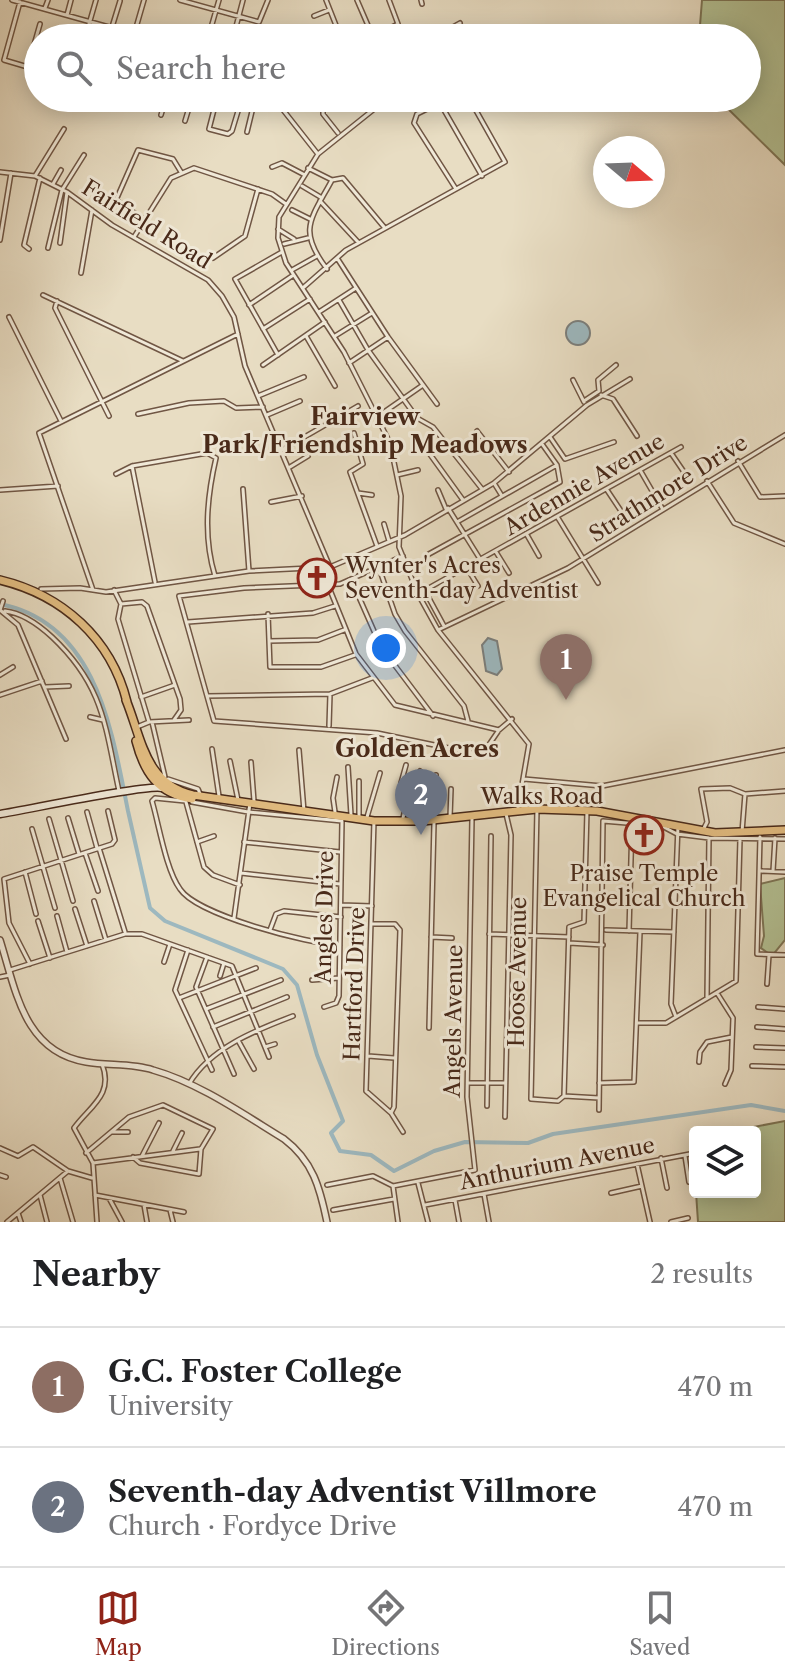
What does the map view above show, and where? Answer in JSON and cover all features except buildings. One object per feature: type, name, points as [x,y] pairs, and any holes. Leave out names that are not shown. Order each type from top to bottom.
[{"type":"main road","points":[[0,580],[38,591],[81,622],[113,664],[148,762],[160,780]]},
{"type":"main road","points":[[126,700],[146,770],[143,786]]},
{"type":"main road","points":[[146,770],[160,780]]},
{"type":"main road","points":[[0,814],[131,792],[160,780]]},
{"type":"main road","points":[[143,786],[160,780]]},
{"type":"main road","name":"Walks Road","points":[[160,780],[185,793],[238,801],[250,806]]},
{"type":"main road","name":"Walks Road","points":[[160,780],[182,797],[363,820],[423,821],[537,809],[587,811],[741,835],[785,830]]},
{"type":"street","points":[[12,0],[101,24]]},
{"type":"street","points":[[45,8],[48,0]]},
{"type":"street","points":[[67,15],[71,0]]},
{"type":"street","points":[[89,24],[96,0]]},
{"type":"street","points":[[137,24],[144,0]]},
{"type":"street","points":[[180,0],[261,21],[268,0]]},
{"type":"street","points":[[212,24],[219,0]]},
{"type":"street","points":[[236,24],[243,0]]},
{"type":"street","points":[[326,0],[335,24]]},
{"type":"street","points":[[357,0],[367,24]]},
{"type":"street","points":[[389,0],[398,24]]},
{"type":"street","points":[[113,24],[120,1]]},
{"type":"street","points":[[20,2],[4,60],[24,66]]},
{"type":"street","points":[[314,16],[329,10]]},
{"type":"street","points":[[185,121],[188,112]]},
{"type":"street","points":[[213,112],[209,129],[228,134],[232,131],[238,112]]},
{"type":"street","points":[[247,132],[251,112]]},
{"type":"street","points":[[285,112],[318,154]]},
{"type":"street","points":[[323,112],[339,134]]},
{"type":"street","points":[[366,112],[318,154],[303,174],[286,204],[278,229],[282,252],[349,363],[390,443],[401,496],[399,538],[418,594],[438,630],[529,744],[518,809]]},
{"type":"street","points":[[421,112],[417,114],[414,123],[456,189]]},
{"type":"street","points":[[445,112],[482,176]]},
{"type":"street","points":[[303,288],[358,242],[502,165],[505,157],[478,112]]},
{"type":"street","points":[[35,176],[64,129]]},
{"type":"street","points":[[144,220],[116,200],[138,150],[173,159],[181,172]]},
{"type":"street","points":[[48,248],[62,190],[84,155]]},
{"type":"street","points":[[272,167],[282,163],[303,174]]},
{"type":"street","points":[[134,237],[171,178],[181,172],[202,168],[258,189],[286,204]]},
{"type":"street","points":[[308,168],[332,180],[343,178],[384,227]]},
{"type":"street","points":[[53,184],[61,170]]},
{"type":"street","name":"Fairfield Road","points":[[0,172],[35,176],[53,184],[134,237],[208,280],[234,317],[245,366],[303,496],[330,567]]},
{"type":"street","points":[[0,240],[11,173]]},
{"type":"street","points":[[29,249],[24,245],[40,178]]},
{"type":"street","points":[[327,269],[308,238],[310,219],[332,180]]},
{"type":"street","points":[[302,186],[321,199],[358,242]]},
{"type":"street","points":[[213,258],[245,236],[258,189]]},
{"type":"street","points":[[60,243],[67,192]]},
{"type":"street","points":[[81,273],[92,210]]},
{"type":"street","points":[[292,210],[310,219]]},
{"type":"street","points":[[278,229],[294,239]]},
{"type":"street","points":[[284,244],[294,239],[308,238]]},
{"type":"street","points":[[278,355],[235,282],[237,277],[282,252]]},
{"type":"street","points":[[249,305],[317,256]]},
{"type":"street","points":[[337,258],[388,337],[437,404]]},
{"type":"street","points":[[319,312],[356,288]]},
{"type":"street","points":[[43,295],[183,361]]},
{"type":"street","points":[[263,329],[310,299]]},
{"type":"street","points":[[339,300],[368,350],[417,418],[433,427],[483,490]]},
{"type":"street","points":[[57,301],[55,308],[109,416]]},
{"type":"street","points":[[334,337],[372,313]]},
{"type":"street","points":[[9,317],[61,421]]},
{"type":"street","points":[[263,365],[325,322]]},
{"type":"street","points":[[93,590],[39,433],[238,334]]},
{"type":"street","points":[[306,336],[335,386]]},
{"type":"street","points":[[349,363],[388,337]]},
{"type":"street","points":[[41,589],[114,590],[249,571],[330,567],[399,538],[494,483],[599,391],[598,380],[616,365]]},
{"type":"street","points":[[258,396],[304,377]]},
{"type":"street","points":[[585,403],[630,379]]},
{"type":"street","points":[[573,380],[585,403]]},
{"type":"street","points":[[376,417],[423,385]]},
{"type":"street","points":[[601,395],[613,399],[637,436]]},
{"type":"street","points":[[138,414],[189,403],[224,401],[236,408],[263,407]]},
{"type":"street","points":[[267,415],[300,401]]},
{"type":"street","points":[[282,450],[358,406]]},
{"type":"street","points":[[477,431],[509,472]]},
{"type":"street","points":[[354,433],[363,464],[350,472],[377,546]]},
{"type":"street","points":[[416,435],[463,500]]},
{"type":"street","name":"Strathmore Drive","points":[[438,630],[583,559],[738,461],[785,435]]},
{"type":"street","points":[[550,437],[565,459],[614,442]]},
{"type":"street","points":[[429,554],[560,482],[557,465],[542,444]]},
{"type":"street","name":"Ardennie Avenue","points":[[418,594],[681,447]]},
{"type":"street","points":[[116,474],[132,466],[207,453],[215,455],[207,498],[208,555],[215,576]]},
{"type":"street","points":[[671,453],[684,472]]},
{"type":"street","points":[[290,467],[308,456]]},
{"type":"street","points":[[738,461],[759,496],[785,496]]},
{"type":"street","points":[[457,522],[557,465]]},
{"type":"street","points":[[132,466],[155,582]]},
{"type":"street","points":[[397,475],[418,470]]},
{"type":"street","points":[[640,470],[662,509]]},
{"type":"street","points":[[707,481],[734,523],[785,544]]},
{"type":"street","points":[[494,483],[502,496]]},
{"type":"street","points":[[0,490],[58,486]]},
{"type":"street","points":[[243,489],[249,571]]},
{"type":"street","points":[[438,490],[481,560]]},
{"type":"street","points":[[607,490],[621,511]]},
{"type":"street","points":[[358,493],[372,495]]},
{"type":"street","points":[[271,502],[303,496]]},
{"type":"street","points":[[558,518],[598,583]]},
{"type":"street","points":[[384,524],[389,541]]},
{"type":"street","points":[[527,535],[539,556]]},
{"type":"street","points":[[496,552],[509,573]]},
{"type":"street","points":[[403,556],[351,579],[328,585],[244,588],[179,596],[214,721],[329,728],[482,755],[499,730],[512,719]]},
{"type":"street","points":[[379,568],[395,614],[464,706],[468,723]]},
{"type":"street","points":[[467,568],[478,586]]},
{"type":"street","points":[[351,579],[381,647],[433,716]]},
{"type":"street","points":[[328,585],[356,654],[372,678],[399,708],[499,730]]},
{"type":"street","points":[[114,590],[121,604],[118,619],[151,722],[160,780]]},
{"type":"street","points":[[425,591],[444,626]]},
{"type":"street","points":[[2,610],[3,601]]},
{"type":"street","points":[[121,604],[146,603],[181,705],[174,720]]},
{"type":"street","points":[[187,623],[268,614],[313,613],[335,606]]},
{"type":"street","points":[[2,610],[18,625],[66,739]]},
{"type":"street","points":[[2,610],[41,627],[73,656],[93,688],[120,794]]},
{"type":"street","points":[[268,614],[270,667],[321,667],[356,654]]},
{"type":"street","points":[[269,641],[318,640],[344,630]]},
{"type":"street","points":[[0,675],[13,667]]},
{"type":"street","points":[[207,696],[330,694],[372,678]]},
{"type":"street","points":[[0,695],[42,681]]},
{"type":"street","points":[[141,697],[175,685]]},
{"type":"street","points":[[45,687],[69,686]]},
{"type":"street","points":[[329,728],[330,694]]},
{"type":"street","points":[[90,717],[103,720]]},
{"type":"street","points":[[137,727],[151,722],[189,720]]},
{"type":"street","points":[[212,749],[218,798]]},
{"type":"street","points":[[299,750],[304,811]]},
{"type":"street","points":[[524,779],[602,786],[785,750]]},
{"type":"street","points":[[230,761],[238,801]]},
{"type":"street","points":[[234,918],[250,806],[251,762]]},
{"type":"street","points":[[406,765],[401,783],[410,787]]},
{"type":"street","points":[[348,767],[363,820]]},
{"type":"street","points":[[403,822],[410,787],[420,771]]},
{"type":"street","points":[[363,820],[380,773]]},
{"type":"street","points":[[423,821],[436,775]]},
{"type":"street","name":"Angles Drive","points":[[324,1007],[338,1000],[342,852],[340,818],[333,798],[337,777]]},
{"type":"street","points":[[359,781],[363,820]]},
{"type":"street","points":[[703,830],[707,822],[701,789],[730,788],[745,794],[785,791]]},
{"type":"street","points":[[450,817],[451,789]]},
{"type":"street","points":[[637,1023],[664,1024],[736,981],[745,794]]},
{"type":"street","points":[[340,818],[250,806],[153,799],[180,891],[198,905],[308,943],[340,945]]},
{"type":"street","points":[[186,801],[209,873],[240,885]]},
{"type":"street","name":"Hoose Avenue","points":[[537,809],[531,1099],[558,1101],[564,1096]]},
{"type":"street","points":[[505,1117],[511,835],[506,810]]},
{"type":"street","points":[[30,964],[9,923],[3,882],[6,878],[115,840],[108,811]]},
{"type":"street","points":[[587,811],[584,922],[569,927],[564,1096],[599,1098]]},
{"type":"street","points":[[87,812],[125,934]]},
{"type":"street","name":"Angels Avenue","points":[[418,1183],[475,1170],[468,1083],[472,814]]},
{"type":"street","points":[[68,818],[79,854]]},
{"type":"street","points":[[599,1110],[604,930],[600,916],[603,821],[618,818],[632,823],[662,826],[677,834],[709,838],[741,835]]},
{"type":"street","points":[[49,819],[73,901]]},
{"type":"street","points":[[429,1028],[434,819]]},
{"type":"street","name":"Hartford Drive","points":[[363,820],[372,906],[367,1095],[391,1113],[403,1132]]},
{"type":"street","points":[[629,931],[632,823]]},
{"type":"street","points":[[676,1017],[671,1004],[679,824]]},
{"type":"street","points":[[32,829],[55,908]]},
{"type":"street","points":[[785,839],[761,833],[757,954],[785,955]]},
{"type":"street","points":[[197,842],[214,836]]},
{"type":"street","points":[[487,1106],[491,836]]},
{"type":"street","points":[[707,998],[709,838]]},
{"type":"street","points":[[773,871],[775,838]]},
{"type":"street","points":[[244,842],[342,852]]},
{"type":"street","points":[[85,852],[91,879],[98,891]]},
{"type":"street","points":[[760,871],[785,872]]},
{"type":"street","points":[[25,872],[36,914]]},
{"type":"street","points":[[241,873],[341,884]]},
{"type":"street","points":[[94,901],[106,940]]},
{"type":"street","points":[[341,905],[372,906]]},
{"type":"street","points":[[75,909],[87,946]]},
{"type":"street","points":[[270,930],[276,914],[284,911],[341,917]]},
{"type":"street","points":[[57,916],[67,952]]},
{"type":"street","points":[[38,921],[50,958]]},
{"type":"street","points":[[372,924],[395,924],[399,928],[394,1107],[391,1113]]},
{"type":"street","points":[[604,930],[674,932]]},
{"type":"street","points":[[0,977],[30,964],[137,932],[224,963],[237,975],[269,1057]]},
{"type":"street","points":[[599,1083],[634,1082],[640,932]]},
{"type":"street","points":[[489,934],[603,945]]},
{"type":"street","points":[[431,937],[452,938]]},
{"type":"street","points":[[0,940],[20,1009],[42,1041],[72,1059],[150,1068],[189,1084],[292,1145],[316,1177],[327,1222]]},
{"type":"street","points":[[164,962],[170,944]]},
{"type":"street","points":[[188,950],[176,984],[179,998],[212,1070]]},
{"type":"street","points":[[767,984],[769,955]]},
{"type":"street","points":[[207,957],[198,991],[211,1028],[234,1074]]},
{"type":"street","points":[[220,976],[224,963]]},
{"type":"street","points":[[179,998],[256,968]]},
{"type":"street","points":[[312,980],[339,978]]},
{"type":"street","points":[[205,1010],[281,980]]},
{"type":"street","points":[[717,993],[733,1018],[731,1070],[725,1084]]},
{"type":"street","points":[[211,1028],[287,997]]},
{"type":"street","points":[[758,1007],[785,1009]]},
{"type":"street","points":[[189,1084],[206,1061],[259,1029],[293,1016]]},
{"type":"street","points":[[757,1027],[785,1029]]},
{"type":"street","points":[[699,1062],[700,1052],[707,1042],[714,1038],[732,1037]]},
{"type":"street","points":[[239,1042],[254,1069]]},
{"type":"street","points":[[265,1047],[275,1044]]},
{"type":"street","points":[[756,1047],[785,1048]]},
{"type":"street","points":[[368,1056],[394,1058]]},
{"type":"street","points":[[97,1222],[93,1163],[74,1128],[104,1094],[106,1079],[102,1064]]},
{"type":"street","points":[[752,1066],[785,1067]]},
{"type":"street","points":[[468,1083],[505,1083]]},
{"type":"street","points":[[86,1153],[134,1115],[167,1105],[213,1129],[201,1149],[199,1174],[140,1163],[133,1157]]},
{"type":"street","points":[[142,1156],[159,1123]]},
{"type":"street","points":[[111,1132],[128,1132]]},
{"type":"street","points":[[173,1151],[182,1133]]},
{"type":"street","points":[[0,1148],[18,1156],[33,1147],[68,1171],[93,1176]]},
{"type":"street","points":[[93,1163],[201,1149]]},
{"type":"street","name":"Anthurium Avenue","points":[[425,1205],[689,1155]]},
{"type":"street","points":[[685,1156],[689,1182]]},
{"type":"street","points":[[661,1158],[667,1188]]},
{"type":"street","points":[[637,1164],[650,1222]]},
{"type":"street","points":[[7,1222],[68,1171]]},
{"type":"street","points":[[0,1175],[6,1177]]},
{"type":"street","points":[[327,1185],[373,1176],[393,1186],[418,1183],[428,1222]]},
{"type":"street","points":[[60,1178],[73,1222]]},
{"type":"street","points":[[393,1186],[397,1222]]},
{"type":"street","points":[[611,1193],[642,1186]]},
{"type":"street","points":[[484,1194],[489,1222]]},
{"type":"street","points":[[40,1195],[47,1222]]},
{"type":"street","points":[[95,1195],[184,1212]]},
{"type":"street","points":[[109,1198],[122,1222]]},
{"type":"street","points":[[333,1210],[394,1199]]},
{"type":"street","points":[[455,1200],[459,1222]]},
{"type":"street","points":[[144,1205],[147,1222]]},
{"type":"street","points":[[170,1210],[173,1222]]},
{"type":"street","points":[[18,1213],[21,1222]]},
{"type":"street","points":[[671,1222],[688,1218]]},
{"type":"green space","points":[[702,0],[785,0],[785,165],[731,112],[761,112],[761,24],[700,24]]},
{"type":"green space","points":[[785,878],[785,940],[772,956],[761,948],[764,936],[760,884]]},
{"type":"green space","points":[[785,1121],[785,1222],[698,1222],[696,1198],[761,1198],[759,1126]]},
{"type":"water","points":[[578,321],[589,328],[590,333],[583,344],[578,345],[567,338],[566,333],[573,322]]},
{"type":"water","points":[[488,638],[497,641],[502,669],[497,675],[486,671],[482,645]]},
{"type":"waterway","points":[[0,604],[33,615],[59,633],[79,657],[94,685],[115,748],[150,908],[165,921],[283,969],[297,985],[317,1055],[343,1121],[331,1133],[340,1151],[371,1155],[394,1171],[434,1151],[465,1142],[528,1143],[553,1134],[751,1105],[785,1111]]},
{"type":"place","name":"Wynter's Acres Seventh-day Adventist","points":[[317,578]]},
{"type":"place","name":"G.C. Foster College","points":[[566,700]]},
{"type":"place","name":"Seventh-day Adventist Villmore","points":[[421,835]]},
{"type":"place","name":"Praise Temple Evangelical Church","points":[[644,835]]},
{"type":"district","name":"Fairview Park/Friendship Meadows","points":[[365,431]]},
{"type":"district","name":"Golden Acres","points":[[417,749]]}]
